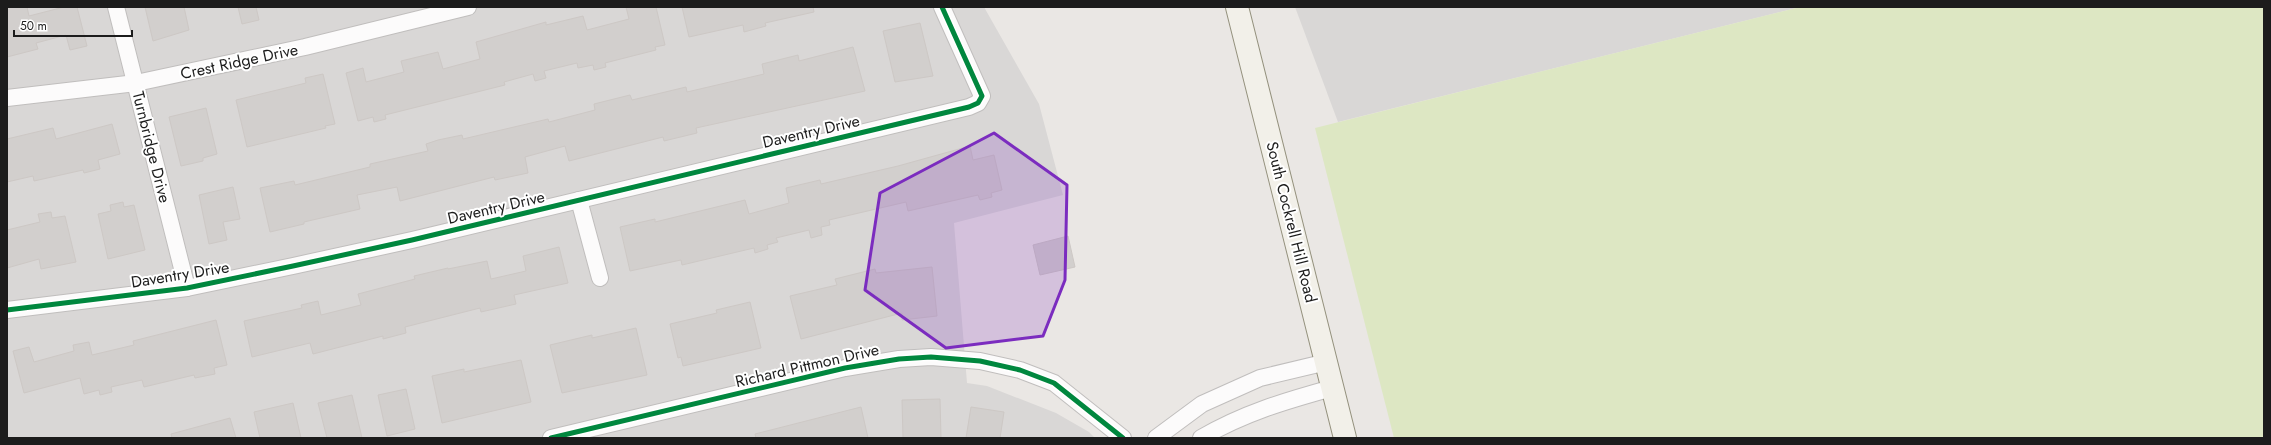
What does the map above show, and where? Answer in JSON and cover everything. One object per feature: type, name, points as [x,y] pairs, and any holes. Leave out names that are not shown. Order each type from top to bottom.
[{"type":"main road","name":"South Cockrell Hill Road","points":[[1237,7],[1327,362],[1332,388],[1346,438]]},
{"type":"street","name":"Turnbridge Drive","points":[[116,7],[187,288]]},
{"type":"street","name":"Crest Ridge Drive","points":[[7,98],[136,83],[305,47],[468,7]]},
{"type":"street","name":"Daventry Drive","points":[[7,310],[187,288],[412,240],[969,107],[978,103],[982,96],[942,7]]},
{"type":"street","points":[[579,200],[600,278]]},
{"type":"street","name":"Richard Pittmon Drive","points":[[551,438],[846,368],[899,358],[931,357],[980,361],[1020,370],[1054,383],[1123,438]]},
{"type":"street","points":[[1156,438],[1202,404],[1252,381],[1327,362]]},
{"type":"street","points":[[1201,438],[1229,421],[1268,406],[1332,388]]},
{"type":"highlighted area","points":[[994,133],[1067,185],[1065,280],[1043,336],[946,348],[865,290],[880,193]]},
{"type":"shaded area","points":[[7,7],[984,7],[1039,104],[1063,195],[954,223],[967,383],[987,386],[1056,413],[1089,432],[1095,438],[7,438]]},
{"type":"shaded area","points":[[1295,7],[1800,7],[1338,122]]},
{"type":"green space","points":[[1800,7],[2264,7],[2264,438],[1394,438],[1315,128]]},
{"type":"building","points":[[7,7],[27,7],[29,16],[64,7],[77,7],[87,46],[70,50],[66,35],[36,43],[38,49],[7,57]]},
{"type":"building","points":[[145,7],[184,7],[189,30],[153,41]]},
{"type":"building","points":[[238,7],[256,7],[259,20],[242,24]]},
{"type":"building","points":[[626,7],[656,7],[665,45],[655,47],[656,50],[605,63],[606,67],[594,70],[593,65],[578,68],[577,63],[544,71],[546,78],[535,81],[533,74],[504,82],[505,85],[385,115],[386,119],[374,122],[373,117],[358,121],[346,73],[363,68],[366,82],[404,72],[401,61],[438,52],[443,69],[480,59],[476,42],[546,22],[546,25],[583,16],[587,30],[629,19]]},
{"type":"building","points":[[682,7],[813,7],[814,12],[765,23],[766,26],[744,32],[743,25],[689,37]]},
{"type":"building","points":[[920,23],[933,76],[895,82],[883,31]]},
{"type":"building","points":[[853,47],[865,91],[696,128],[697,133],[664,141],[663,137],[569,161],[565,146],[525,157],[528,173],[495,180],[494,177],[400,201],[397,187],[357,195],[360,209],[304,222],[304,224],[270,232],[260,188],[294,181],[295,185],[370,167],[370,164],[428,151],[426,144],[438,140],[462,135],[463,139],[548,119],[549,122],[595,110],[594,104],[630,95],[632,100],[686,87],[687,92],[764,74],[762,64],[798,55],[799,61]]},
{"type":"building","points":[[323,74],[335,124],[325,126],[326,128],[247,147],[236,100],[306,83],[305,78]]},
{"type":"building","points":[[206,108],[217,154],[203,158],[203,161],[181,166],[169,117]]},
{"type":"building","points":[[112,124],[120,154],[98,160],[100,169],[84,173],[83,170],[34,181],[33,176],[7,182],[7,139],[53,128],[56,139]]},
{"type":"building","points":[[970,146],[973,160],[994,155],[1002,190],[991,193],[992,197],[980,200],[978,195],[908,211],[906,202],[829,220],[830,225],[821,227],[822,235],[811,238],[809,230],[776,238],[778,242],[767,245],[768,249],[755,253],[754,248],[682,265],[681,260],[630,271],[620,227],[655,219],[655,222],[745,200],[749,214],[789,203],[786,188],[820,180],[821,184],[898,166]]},
{"type":"building","points":[[233,187],[240,219],[223,222],[227,240],[209,244],[199,195]]},
{"type":"building","points":[[123,202],[124,207],[134,205],[145,250],[108,259],[98,214],[111,211],[110,205]]},
{"type":"building","points":[[51,212],[52,218],[65,216],[76,262],[41,269],[39,259],[7,268],[7,230],[40,222],[38,214]]},
{"type":"building","points":[[1068,236],[1075,267],[1040,275],[1033,245]]},
{"type":"building","points":[[559,247],[568,283],[514,295],[516,304],[481,312],[480,308],[405,327],[406,333],[383,339],[383,336],[313,354],[310,343],[252,357],[244,321],[302,308],[301,305],[318,301],[321,315],[361,305],[358,294],[415,279],[414,276],[487,261],[491,279],[526,271],[523,256]]},
{"type":"building","points":[[932,267],[937,316],[902,320],[902,313],[801,339],[790,296],[837,285],[835,279],[875,269],[876,273]]},
{"type":"building","points":[[750,302],[761,348],[683,366],[681,357],[678,358],[670,324],[717,313],[716,310]]},
{"type":"building","points":[[216,320],[227,365],[214,368],[215,374],[195,378],[194,375],[144,387],[142,380],[111,387],[112,392],[100,395],[99,390],[84,394],[80,378],[24,393],[13,351],[29,347],[34,362],[74,351],[73,345],[89,342],[92,355],[134,345],[133,341]]},
{"type":"building","points":[[636,328],[647,375],[562,393],[550,345],[592,335],[592,338]]},
{"type":"building","points":[[521,360],[531,402],[442,423],[432,376],[464,369],[464,372]]},
{"type":"building","points":[[406,389],[415,429],[387,436],[378,395]]},
{"type":"building","points":[[352,395],[362,438],[327,438],[318,403]]},
{"type":"building","points":[[940,399],[941,438],[903,438],[902,400]]},
{"type":"building","points":[[293,403],[301,438],[260,438],[254,412]]},
{"type":"building","points":[[861,407],[868,438],[756,438],[755,434]]},
{"type":"building","points":[[971,407],[1004,412],[1000,438],[966,438]]},
{"type":"building","points":[[230,418],[236,438],[172,438],[171,434]]},
{"type":"cycle path","points":[[7,310],[187,288],[293,266],[412,240],[969,107],[978,103],[982,96],[942,7]]},
{"type":"cycle path","points":[[551,438],[845,368],[899,359],[931,357],[980,361],[1020,370],[1054,383],[1123,438]]}]
